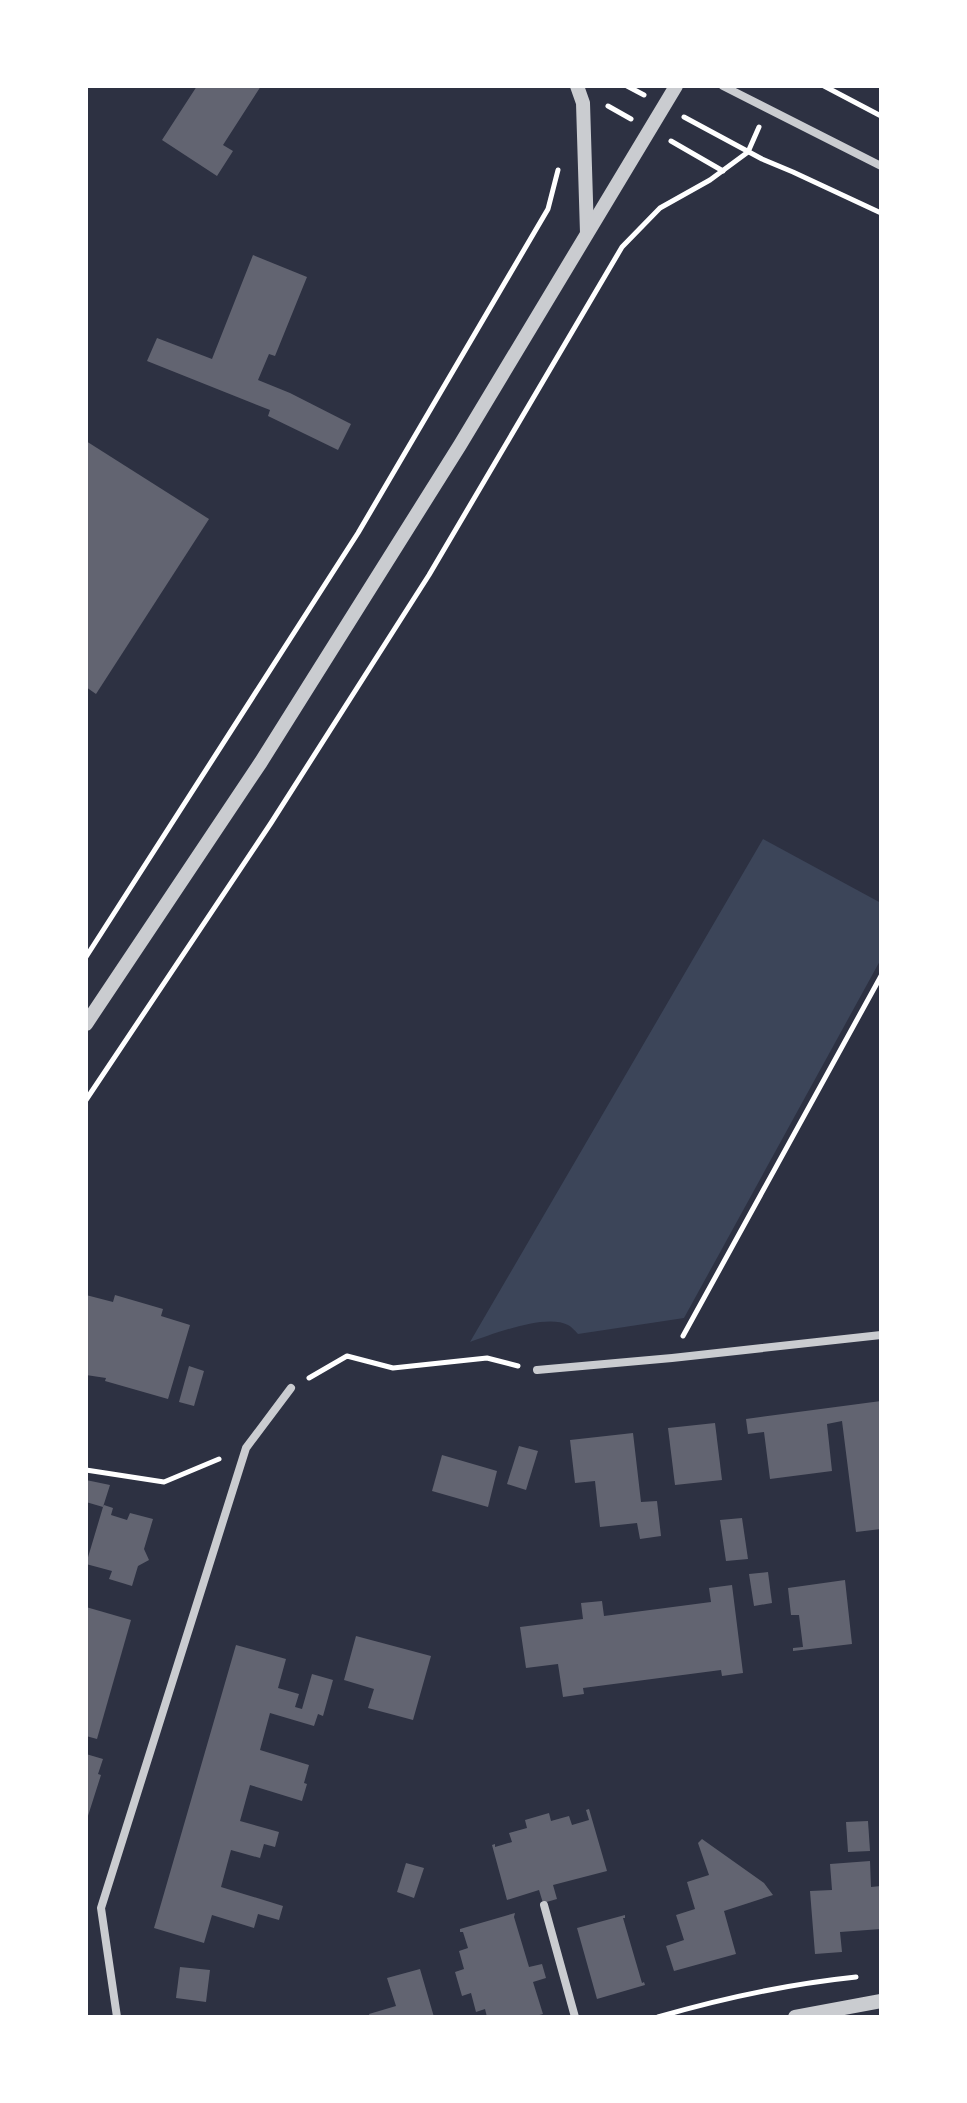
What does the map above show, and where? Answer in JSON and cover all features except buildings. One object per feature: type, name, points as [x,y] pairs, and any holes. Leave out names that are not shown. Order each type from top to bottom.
[{"type":"street","points":[[577,86],[583,103],[587,234]]},
{"type":"street","points":[[86,1024],[261,762],[460,445],[676,86]]},
{"type":"street","points":[[723,86],[881,166]]},
{"type":"street","points":[[537,1370],[881,1335]]},
{"type":"street","points":[[117,2017],[101,1908],[246,1448],[291,1388]]},
{"type":"street","points":[[544,1905],[575,2017]]},
{"type":"street","points":[[795,2017],[881,2001]]},
{"type":"path","points":[[824,86],[881,116]]},
{"type":"path","points":[[86,1100],[271,823],[429,575],[622,247],[660,208],[710,180],[748,152],[881,213]]},
{"type":"path","points":[[86,957],[358,533],[548,209],[559,166]]},
{"type":"path","points":[[672,1358],[881,976]]},
{"type":"path","points":[[291,1388],[347,1356],[393,1368],[487,1358],[537,1370]]},
{"type":"path","points":[[86,1470],[164,1482],[246,1448]]},
{"type":"path","points":[[658,2017],[725,1999],[814,1982],[868,1976]]},
{"type":"shaded area","points":[[763,839],[881,903],[881,959],[684,1318],[578,1334],[568,1325],[547,1321],[519,1326],[470,1342]]}]
